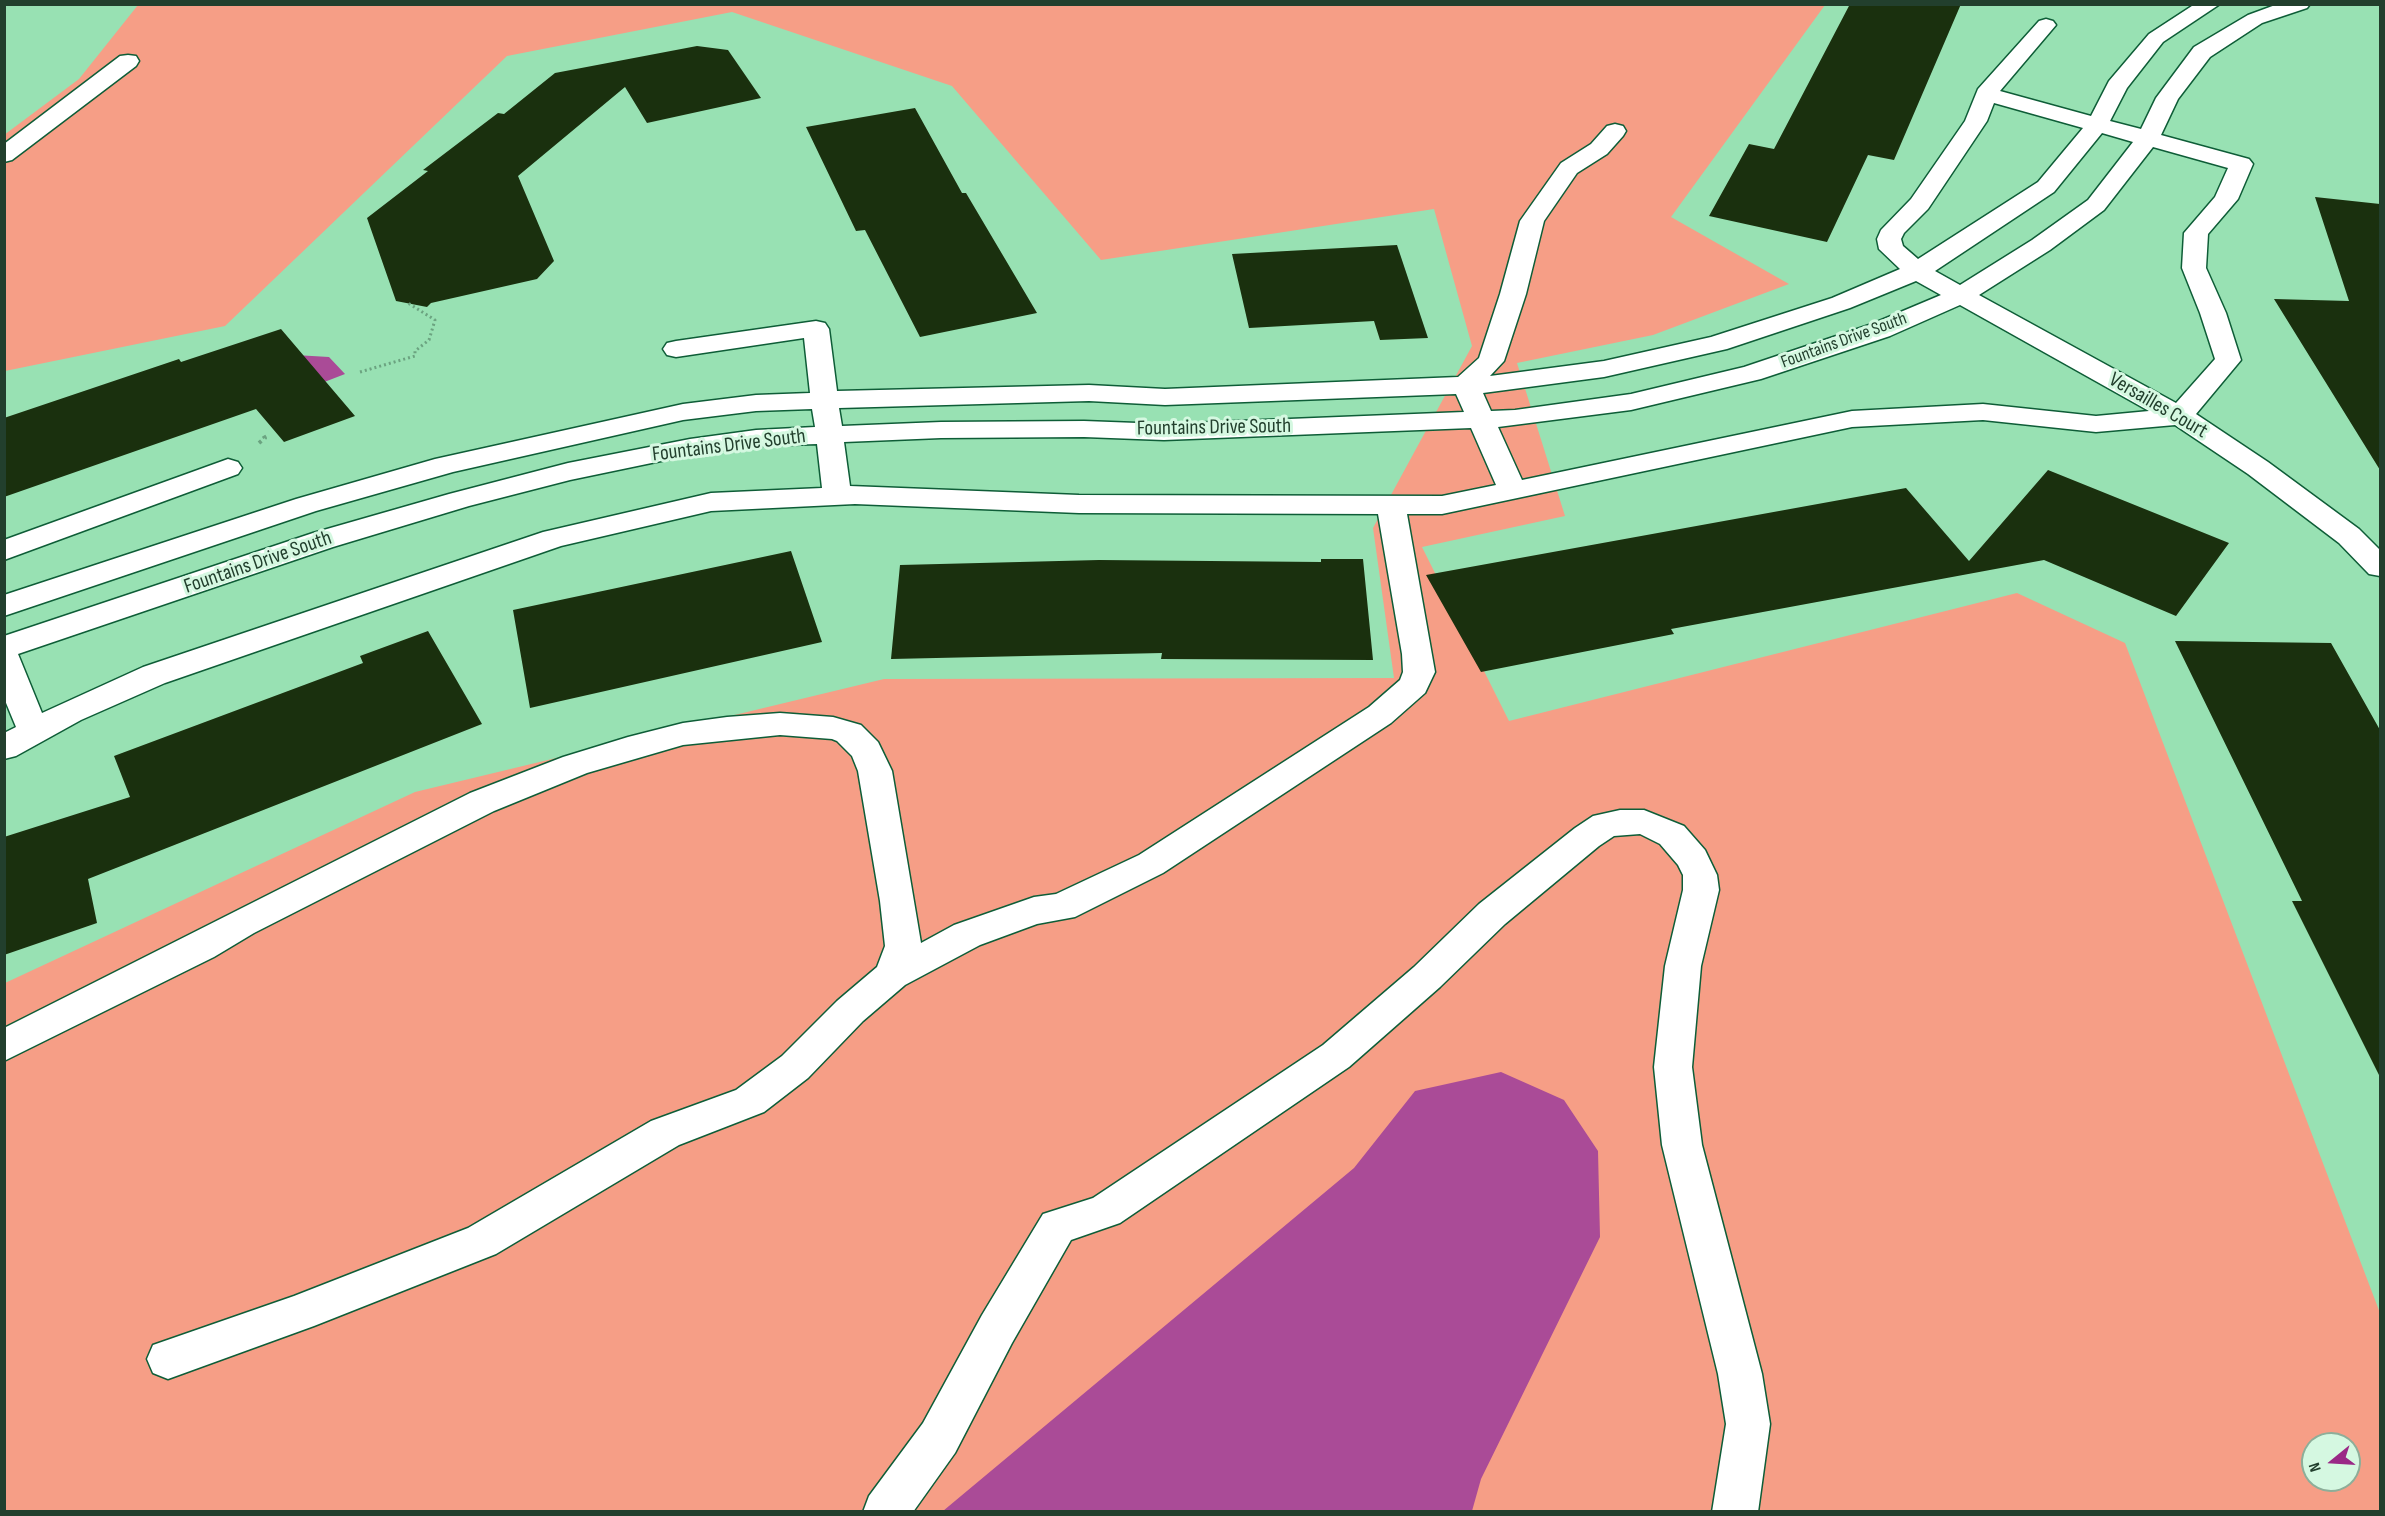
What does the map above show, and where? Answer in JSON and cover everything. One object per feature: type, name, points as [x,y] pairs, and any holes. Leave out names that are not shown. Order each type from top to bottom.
[{"type":"street","name":"Fountains Drive South","points":[[4,606],[306,505],[445,465],[683,412],[756,403],[824,400],[1034,393],[1165,397],[1498,384],[1604,369],[1718,343],[1840,303],[1917,272],[2046,188],[2097,125],[2117,86],[2156,38],[2211,4]]},
{"type":"street","name":"Fountains Drive South","points":[[4,647],[323,540],[459,500],[568,472],[690,447],[756,438],[828,435],[1031,428],[1164,432],[1515,418],[1631,402],[1752,373],[1881,330],[1960,296],[2096,205],[2148,138],[2167,98],[2202,52],[2255,19],[2300,4]]},
{"type":"street","points":[[4,748],[70,712],[154,675],[553,539],[711,502],[837,496],[1080,504],[1442,504],[1852,419],[1983,412],[2096,424],[2180,416],[2228,360],[2213,313],[2194,268],[2196,232],[2226,199],[2241,164],[1986,94],[2046,25]]},
{"type":"street","points":[[4,154],[128,62]]},
{"type":"street","name":"Versailles Court","points":[[1986,94],[1976,121],[1920,204],[1893,230],[1889,239],[1891,249],[1917,272],[2180,416],[2258,468],[2349,536],[2380,567]]},
{"type":"street","points":[[1512,490],[1466,385],[1491,361],[1513,294],[1532,221],[1569,168],[1599,149],[1615,130]]},
{"type":"street","points":[[676,349],[816,329],[837,496]]},
{"type":"street","points":[[4,551],[228,468]]},
{"type":"street","points":[[168,1359],[299,1313],[482,1241],[665,1133],[750,1101],[795,1067],[850,1011],[892,975],[967,935],[1034,911],[1062,907],[1151,864],[1380,715],[1414,685],[1419,672],[1418,654],[1391,504]]},
{"type":"street","points":[[4,657],[34,732]]},
{"type":"street","points":[[4,1046],[482,802],[575,765],[640,745],[683,734],[727,728],[780,724],[833,728],[849,733],[866,750],[875,771],[898,901],[903,946],[892,975]]},
{"type":"street","points":[[885,1512],[939,1438],[997,1329],[1057,1227],[1106,1211],[1336,1056],[1427,977],[1492,914],[1587,837],[1605,825],[1620,822],[1644,822],[1672,835],[1693,859],[1700,875],[1701,890],[1683,966],[1672,1067],[1682,1145],[1740,1374],[1748,1424],[1735,1512]]},
{"type":"path","points":[[360,372],[415,356],[415,351],[429,340],[435,320],[408,303]]},
{"type":"shaded area","points":[[138,5],[1825,5],[1671,217],[1789,284],[1653,335],[1517,363],[1565,516],[1422,547],[1509,721],[2017,593],[2125,643],[2380,1313],[2380,1511],[5,1511],[5,983],[415,792],[884,679],[1394,678],[1373,528],[1472,346],[1434,209],[1101,260],[952,86],[732,12],[507,56],[225,326],[5,371],[4,135],[79,79]]},
{"type":"shaded area","points":[[278,354],[329,357],[345,374],[314,386]]},
{"type":"shaded area","points":[[1501,1072],[1564,1100],[1598,1151],[1600,1237],[1481,1479],[1472,1511],[943,1511],[1354,1168],[1415,1091]]},
{"type":"building","points":[[1850,4],[1961,4],[1894,160],[1868,155],[1827,242],[1709,216],[1749,144],[1774,149]]},
{"type":"building","points":[[697,46],[728,50],[761,98],[647,123],[625,87],[518,176],[554,261],[537,279],[431,303],[427,307],[396,301],[367,218],[428,171],[423,170],[498,113],[504,114],[555,73]]},
{"type":"building","points":[[915,108],[962,193],[966,193],[1037,313],[920,337],[865,230],[856,231],[806,127]]},
{"type":"building","points":[[2315,197],[2380,204],[2380,470],[2274,299],[2349,301]]},
{"type":"building","points":[[1397,245],[1428,338],[1380,340],[1374,321],[1249,328],[1232,254]]},
{"type":"building","points":[[281,329],[355,416],[284,442],[256,409],[4,497],[4,418],[179,359],[181,362]]},
{"type":"building","points":[[2048,470],[2229,543],[2176,616],[2044,560],[1671,629],[1674,634],[1481,672],[1426,575],[1906,488],[1969,561]]},
{"type":"building","points":[[791,551],[822,642],[530,708],[513,610]]},
{"type":"building","points":[[1321,559],[1363,559],[1373,660],[1161,659],[1162,653],[891,659],[900,565],[1099,560],[1321,562]]},
{"type":"building","points":[[428,631],[482,724],[88,879],[97,923],[4,955],[4,837],[130,797],[114,756],[363,663],[360,656]]},
{"type":"building","points":[[2175,641],[2331,643],[2380,730],[2380,1077],[2292,901],[2302,901]]}]
